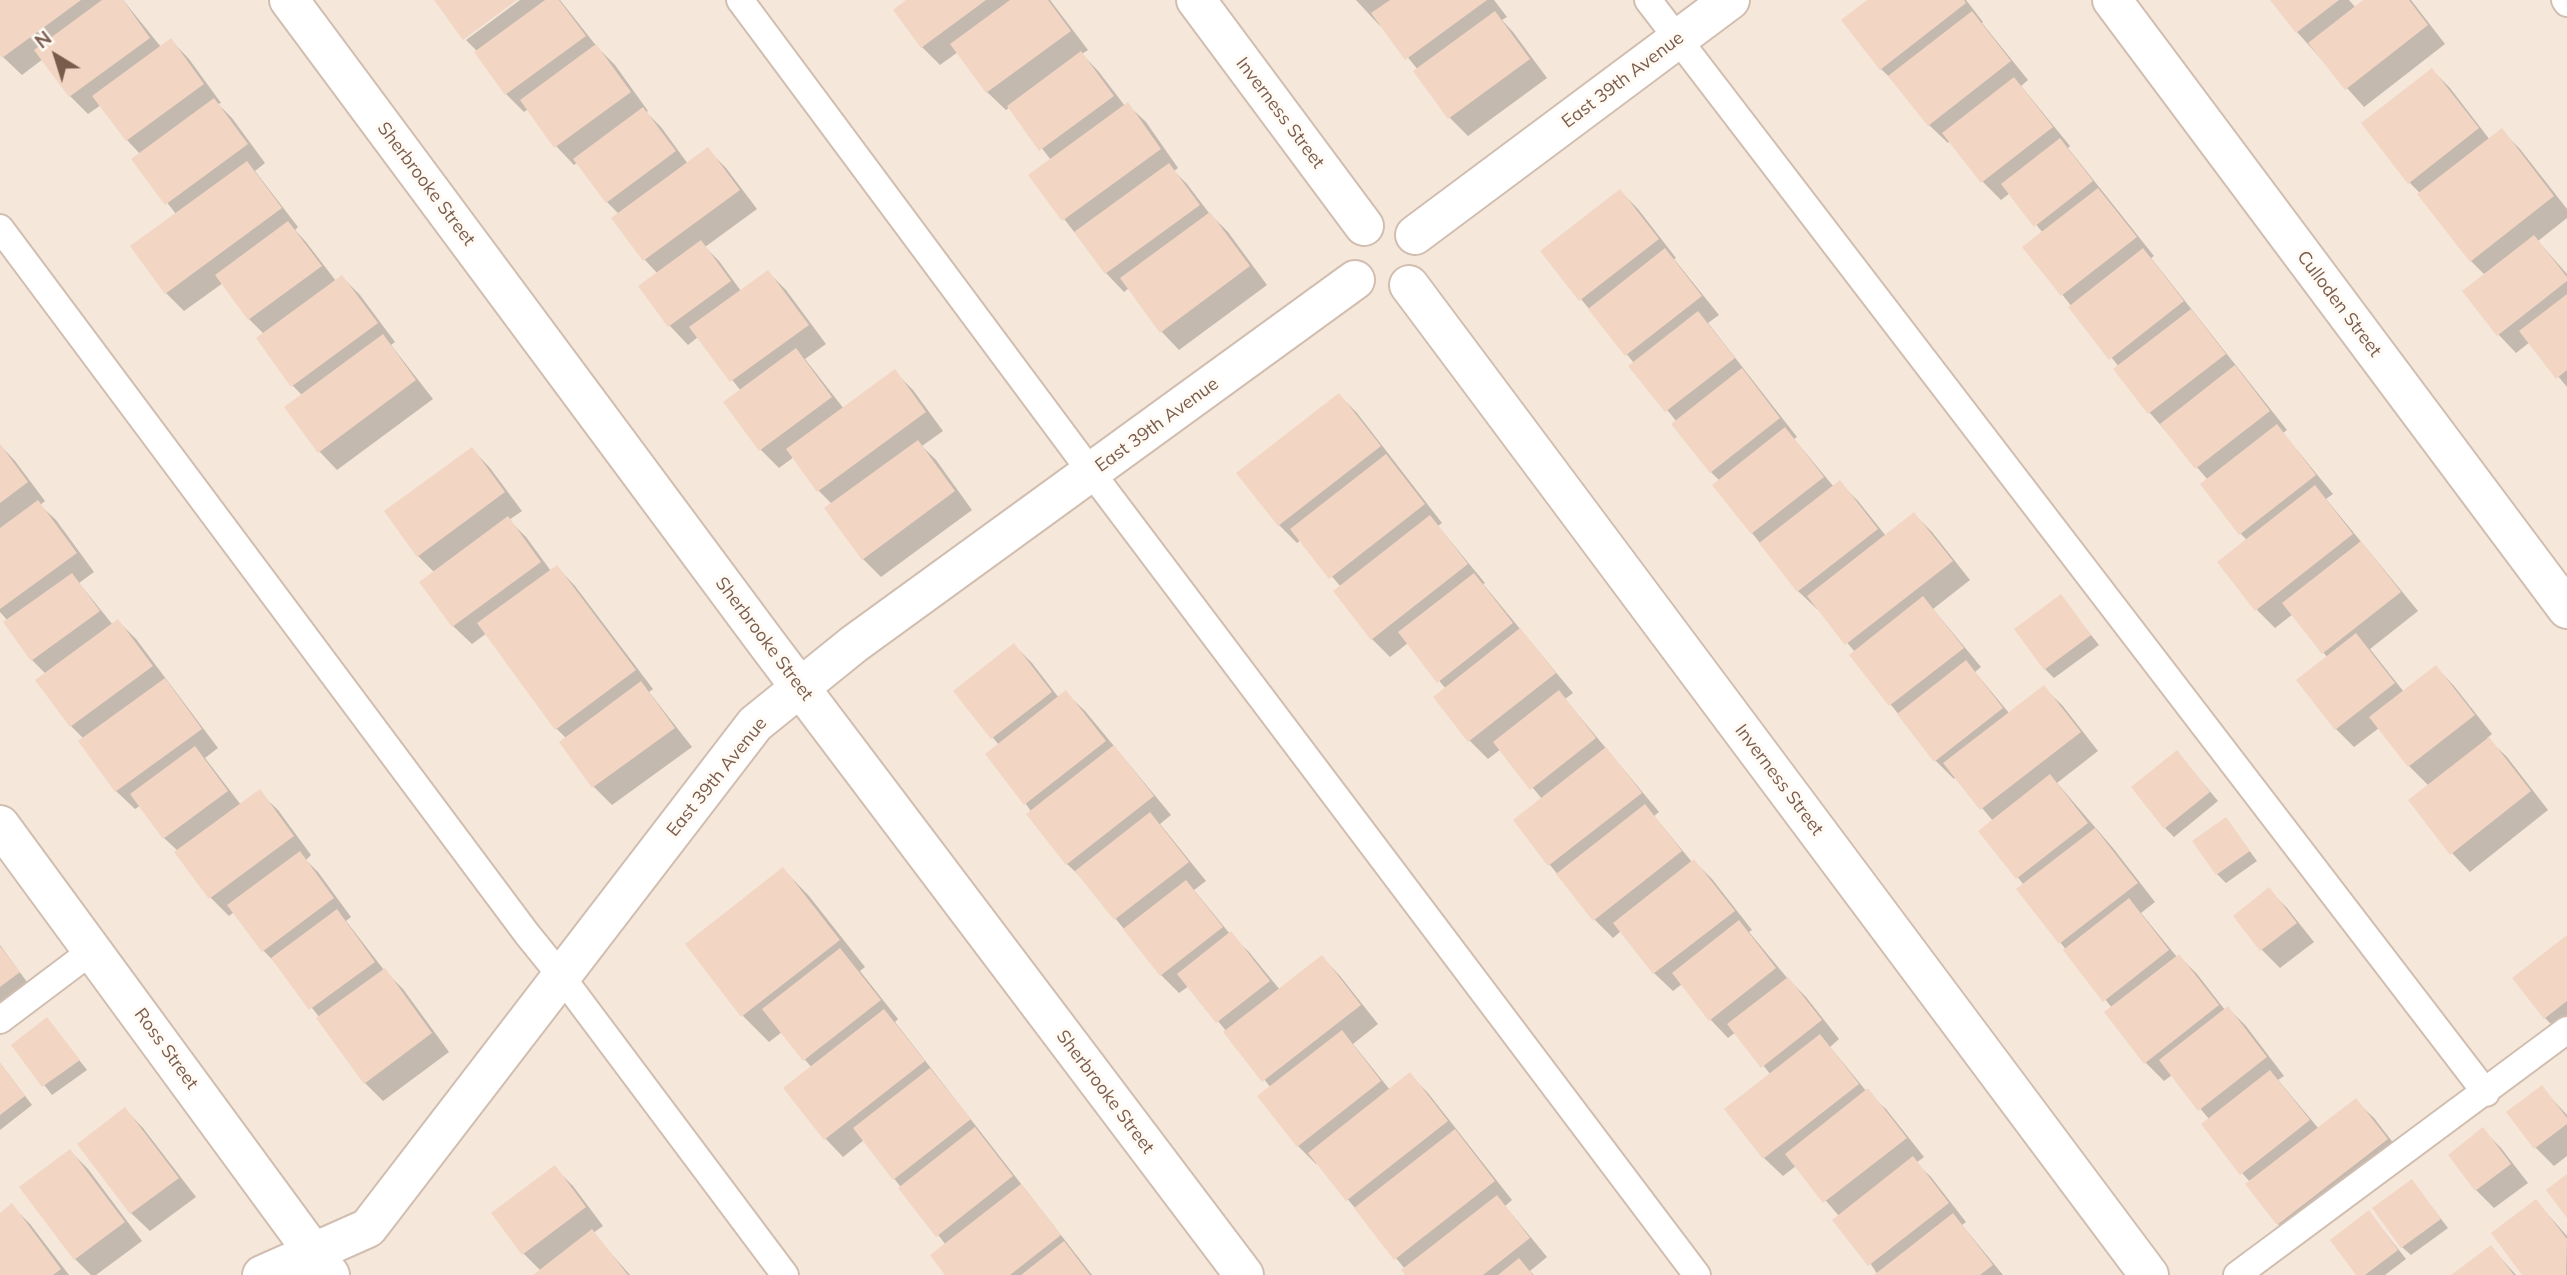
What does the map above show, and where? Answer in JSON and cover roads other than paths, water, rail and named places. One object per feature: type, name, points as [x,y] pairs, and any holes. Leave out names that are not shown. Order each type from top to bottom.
[{"type":"street","name":"Sherbrooke Street","points":[[289,0],[800,688],[1244,1275]]},
{"type":"street","name":"Inverness Street","points":[[1196,0],[1364,226]]},
{"type":"street","name":"East 39th Avenue","points":[[1415,235],[1730,0]]},
{"type":"street","name":"Culloden Street","points":[[2112,0],[2567,608]]},
{"type":"street","points":[[1391,220],[1404,225],[1415,235],[1421,247],[1422,261],[1418,274],[1409,285],[1396,293],[1381,295],[1366,290],[1355,280],[1348,267],[1347,251],[1353,237],[1364,226],[1391,220]]},
{"type":"street","name":"East 39th Avenue","points":[[262,1275],[322,1264],[368,1228],[755,724],[854,644],[1355,280]]},
{"type":"street","name":"Inverness Street","points":[[1409,285],[2149,1275]]},
{"type":"street","name":"Ross Street","points":[[0,825],[322,1264]]},
{"type":"lane","points":[[740,0],[1091,472],[1697,1275]]},
{"type":"lane","points":[[1648,0],[2486,1093]]},
{"type":"lane","points":[[0,228],[785,1275]]},
{"type":"lane","points":[[0,1020],[93,950]]},
{"type":"lane","points":[[2237,1275],[2486,1093],[2567,1030]]}]
